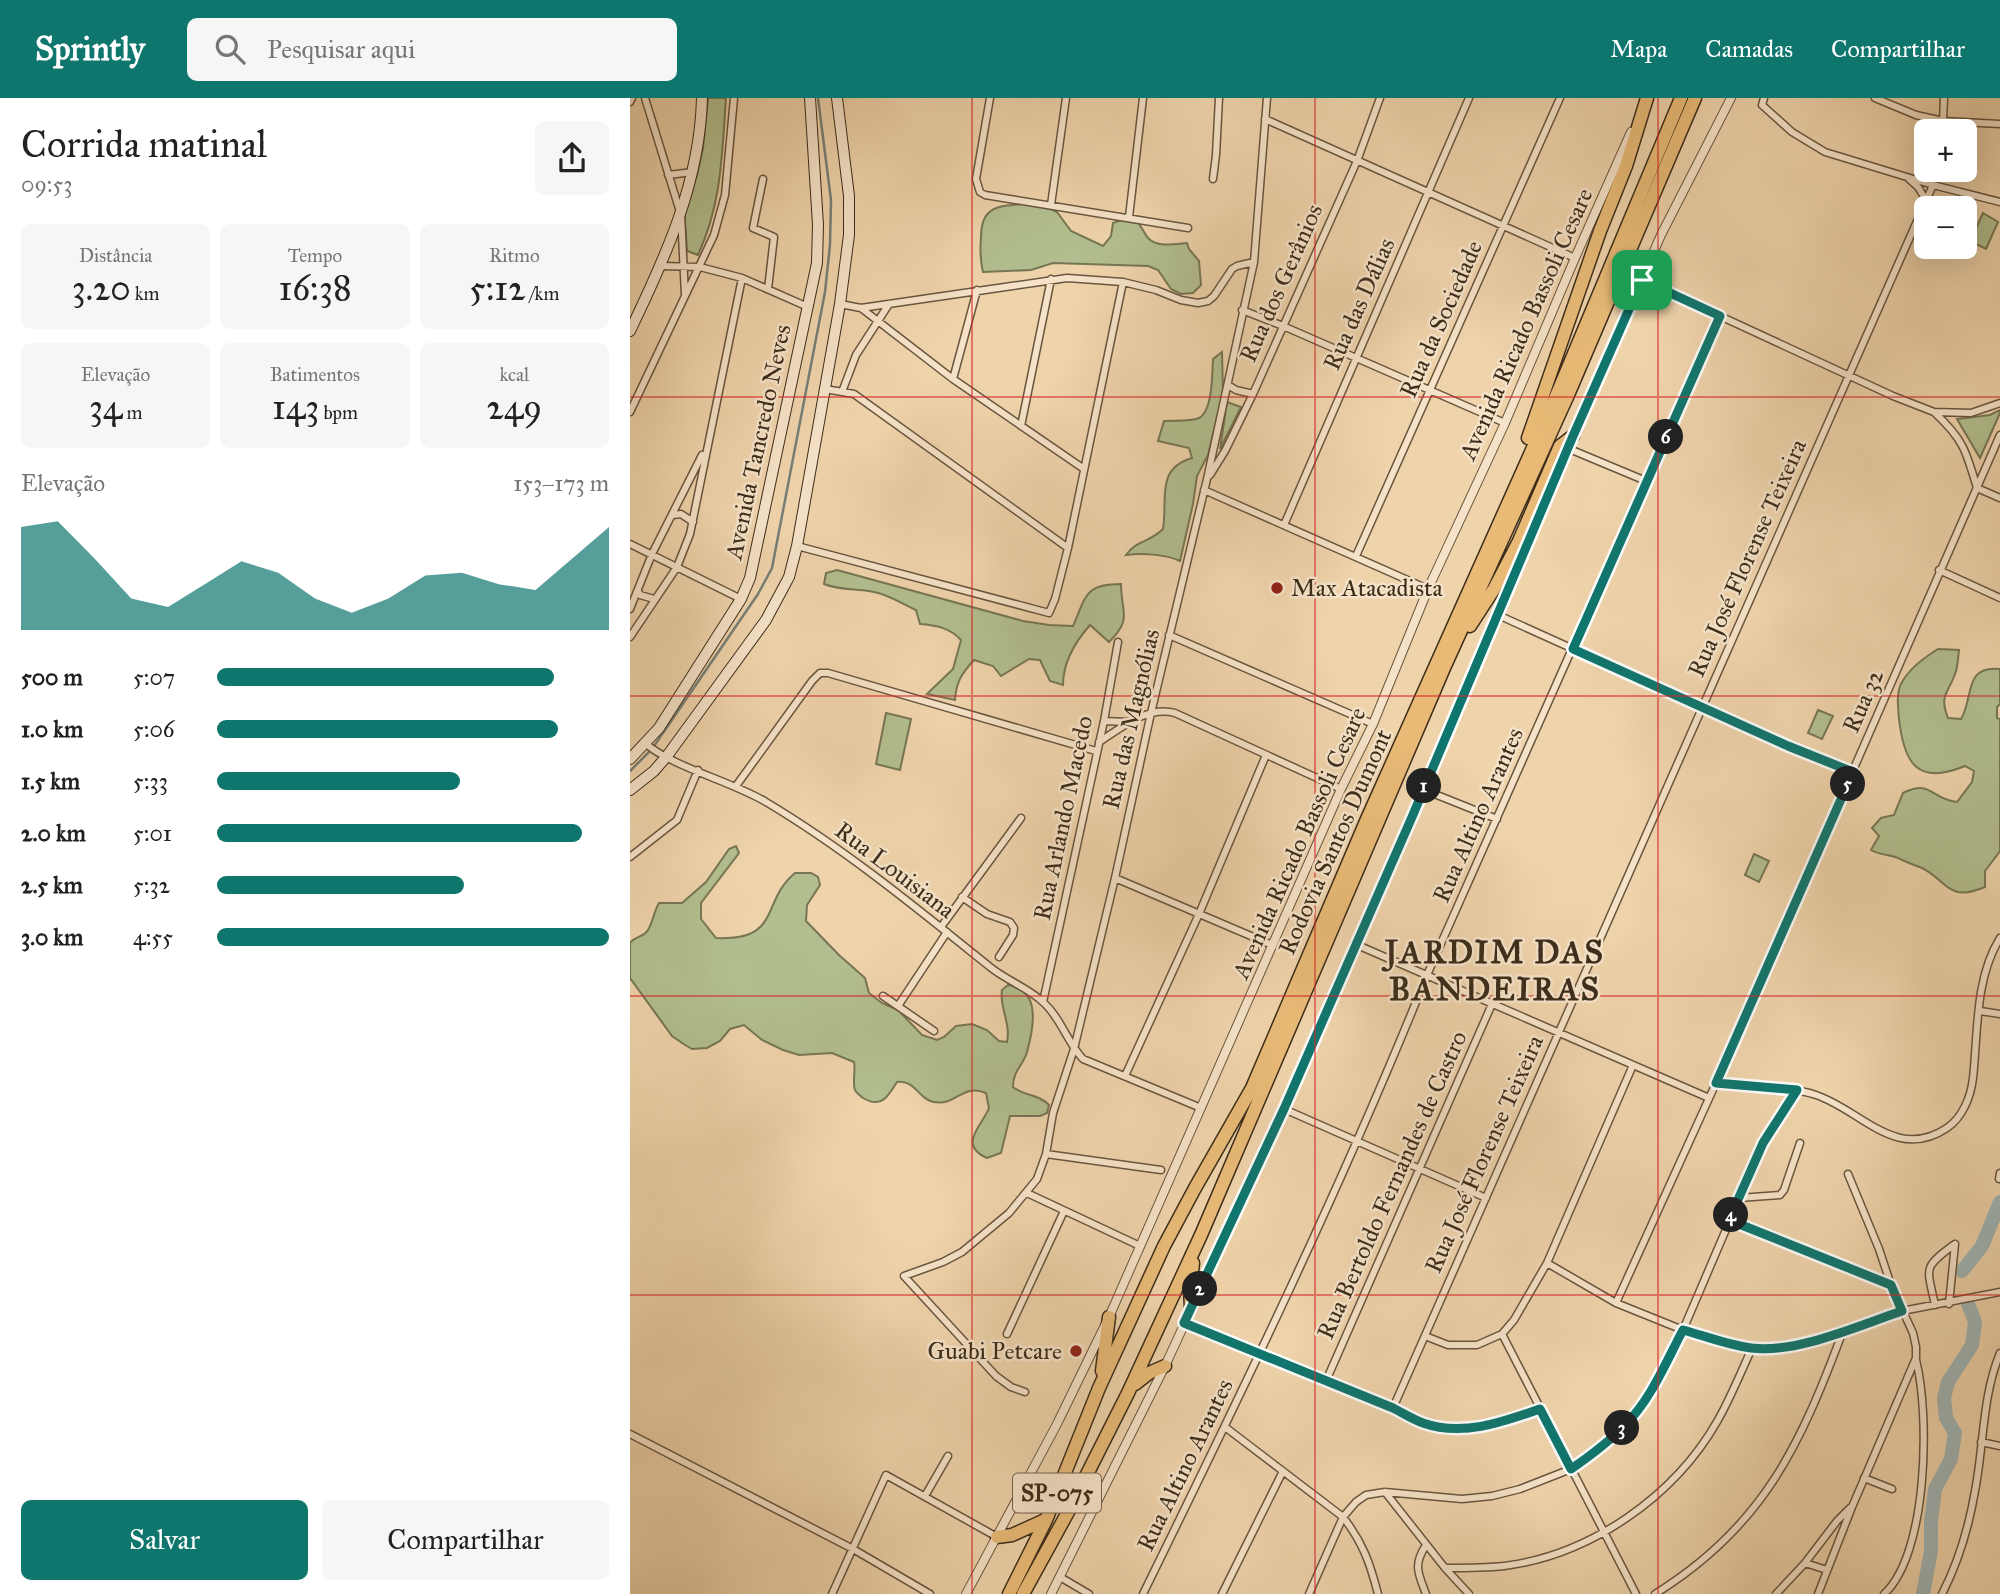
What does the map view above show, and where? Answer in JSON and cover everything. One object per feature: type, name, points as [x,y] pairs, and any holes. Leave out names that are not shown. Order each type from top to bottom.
[{"type":"highway","points":[[1522,468],[1522,450],[1626,166],[1647,98]]},
{"type":"highway","name":"Rodovia Santos Dumont","points":[[1009,1594],[1046,1520],[1099,1388],[1164,1246],[1252,1088],[1367,819],[1562,382],[1681,98]]},
{"type":"highway","name":"Rodovia Santos Dumont","points":[[1023,1594],[1128,1393],[1200,1235],[1444,668],[1568,395],[1695,98]]},
{"type":"highway","points":[[1444,668],[1519,541],[1560,446],[1570,442]]},
{"type":"highway","points":[[1191,1307],[1192,1272],[1200,1235]]},
{"type":"highway","points":[[1099,1388],[1109,1317]]},
{"type":"highway","points":[[1128,1393],[1143,1377],[1165,1366]]},
{"type":"highway","points":[[997,1537],[1012,1535],[1046,1520]]},
{"type":"main road","points":[[630,331],[661,266],[681,215],[700,140],[702,98]]},
{"type":"main road","name":"Avenida Tancredo Neves","points":[[630,759],[648,746],[741,599],[757,554],[808,307],[818,245],[810,98]]},
{"type":"main road","points":[[630,790],[653,771],[766,620],[789,577],[797,546],[840,304],[849,216],[846,164],[837,98]]},
{"type":"street","points":[[645,98],[681,215],[685,297]]},
{"type":"street","points":[[630,412],[714,235],[725,195],[734,98]]},
{"type":"street","points":[[990,98],[976,186],[985,195],[1188,228]]},
{"type":"street","points":[[1051,205],[1066,98]]},
{"type":"street","points":[[1129,217],[1143,98]]},
{"type":"street","points":[[1213,179],[1219,98]]},
{"type":"street","name":"Rua das Magnólias","points":[[1024,1392],[1011,1387],[996,1376],[904,1276],[962,1252],[1009,1213],[1037,1179],[1046,1154],[1053,1113],[1073,1049],[1115,878],[1169,635],[1207,480],[1254,262],[1267,98]]},
{"type":"street","name":"Rua dos Gerânios","points":[[1207,480],[1225,451],[1253,394],[1357,161],[1380,98]]},
{"type":"street","name":"Rua das Dálias","points":[[1284,525],[1469,98]]},
{"type":"street","name":"Rua da Sociedade","points":[[1356,556],[1560,98]]},
{"type":"street","name":"Avenida Ricado Bassoli Cesare","points":[[966,1594],[1057,1424],[1109,1317],[1341,789],[1373,724],[1428,589],[1506,423],[1575,258],[1647,98]]},
{"type":"street","points":[[1051,1594],[1165,1366],[1284,1109],[1661,235],[1731,98]]},
{"type":"street","points":[[1755,98],[1763,101],[1793,132],[1825,152],[2000,202]]},
{"type":"street","points":[[1875,98],[1916,115],[1934,119]]},
{"type":"street","points":[[1943,119],[1944,98]]},
{"type":"street","points":[[1265,119],[1575,258]]},
{"type":"street","points":[[1977,123],[2000,124]]},
{"type":"street","points":[[668,175],[694,172]]},
{"type":"street","points":[[1905,176],[1924,196]]},
{"type":"street","points":[[763,179],[753,228],[774,237],[768,289]]},
{"type":"street","name":"Rua José Florense Teixeira","points":[[1928,196],[1933,184]]},
{"type":"street","name":"Rua José Florense Teixeira","points":[[1393,1408],[1914,229]]},
{"type":"street","points":[[840,304],[860,308],[1051,279],[1123,282],[1198,303],[1208,301],[1214,296],[1237,266],[1254,262]]},
{"type":"street","points":[[661,266],[700,267],[742,278],[808,307]]},
{"type":"street","points":[[630,636],[677,567],[693,522],[742,278]]},
{"type":"street","points":[[1021,426],[1051,279]]},
{"type":"street","points":[[1642,280],[1893,396],[1934,412],[1971,413],[2000,403]]},
{"type":"street","points":[[797,546],[1049,613],[1068,548],[1123,282]]},
{"type":"street","points":[[953,379],[977,290]]},
{"type":"street","points":[[842,392],[856,355],[889,303]]},
{"type":"street","points":[[860,308],[953,379],[1084,469]]},
{"type":"street","points":[[1242,310],[1506,423]]},
{"type":"street","name":"Rua Altino Arantes","points":[[1143,1594],[1225,1427],[1357,1142],[1427,975],[1720,316]]},
{"type":"street","points":[[1228,385],[1253,394]]},
{"type":"street","points":[[825,389],[854,394],[1068,548]]},
{"type":"street","points":[[1934,412],[1959,437],[1977,488],[2000,498]]},
{"type":"street","name":"Rua 32","points":[[1616,1303],[1716,1083],[2000,435]]},
{"type":"street","points":[[1570,442],[1646,481]]},
{"type":"street","points":[[630,608],[652,554],[706,447]]},
{"type":"street","points":[[1204,490],[1428,589]]},
{"type":"street","points":[[673,515],[681,514],[693,522]]},
{"type":"street","points":[[630,544],[741,599]]},
{"type":"street","points":[[1939,570],[2000,598]]},
{"type":"street","points":[[638,591],[640,595],[654,599]]},
{"type":"street","points":[[1498,615],[1788,746],[1853,772]]},
{"type":"street","points":[[1169,635],[1373,724]]},
{"type":"street","name":"Rua Arlando Macedo","points":[[1043,1002],[1104,721],[1118,642]]},
{"type":"street","points":[[736,786],[820,673],[828,673],[1096,751]]},
{"type":"street","points":[[1098,743],[1130,723],[1164,710],[1341,789]]},
{"type":"street","points":[[1104,721],[1130,723]]},
{"type":"street","name":"Rua Louisiana","points":[[648,746],[766,802],[827,843],[941,927],[1002,976],[1043,1002],[1066,1033],[1073,1049]]},
{"type":"street","points":[[1125,1076],[1199,914],[1265,755]]},
{"type":"street","points":[[630,857],[677,820],[698,770]]},
{"type":"street","points":[[1422,789],[1497,819]]},
{"type":"street","points":[[941,927],[1021,818]]},
{"type":"street","points":[[1115,878],[1272,945]]},
{"type":"street","points":[[962,897],[986,914],[1010,922],[1014,928],[1013,935],[999,957]]},
{"type":"street","points":[[898,1006],[947,932]]},
{"type":"street","points":[[1716,1083],[1797,1090],[1834,1103],[1886,1135],[1912,1139],[1932,1136],[1950,1126],[1965,1105],[1972,1085],[1981,990],[2000,938]]},
{"type":"street","points":[[1355,944],[1709,1098]]},
{"type":"street","points":[[883,996],[934,1031]]},
{"type":"street","name":"Rua Bertoldo Fernandes de Castro","points":[[1326,1381],[1492,1004]]},
{"type":"street","points":[[1980,1011],[2000,1014]]},
{"type":"street","points":[[1073,1049],[1083,1059],[1201,1108]]},
{"type":"street","points":[[1425,1336],[1448,1345],[1462,1346],[1477,1345],[1502,1334],[1528,1299],[1547,1263],[1633,1065]]},
{"type":"street","points":[[1308,1594],[1343,1517],[1366,1495],[1385,1492],[1462,1499],[1493,1496],[1520,1489],[1571,1469],[1628,1423],[1644,1401],[1683,1330],[1763,1143],[1797,1090]]},
{"type":"street","points":[[1284,1109],[1486,1198]]},
{"type":"street","points":[[1739,1198],[1780,1195],[1800,1143]]},
{"type":"street","points":[[1046,1154],[1161,1170]]},
{"type":"street","points":[[1999,1179],[2000,1173]]},
{"type":"street","points":[[1849,1174],[1891,1285],[1913,1333],[1923,1392],[1925,1423],[1919,1504],[1909,1550],[1887,1592]]},
{"type":"street","points":[[1027,1193],[1140,1246]]},
{"type":"street","points":[[1007,1334],[1065,1211]]},
{"type":"street","points":[[1729,1220],[1891,1285]]},
{"type":"street","points":[[1935,1305],[1928,1272],[1930,1265],[1955,1244],[1949,1304]]},
{"type":"street","points":[[1547,1263],[1616,1303],[1683,1330],[1752,1348],[1790,1346],[1902,1311],[2000,1292]]},
{"type":"street","points":[[1184,1323],[1424,1423],[1476,1428],[1540,1409]]},
{"type":"street","points":[[1655,1594],[1683,1577],[1719,1548],[1769,1489],[1801,1433],[1843,1331]]},
{"type":"street","points":[[1502,1334],[1636,1594]]},
{"type":"street","points":[[1445,1569],[1505,1566],[1562,1550],[1604,1532],[1636,1513],[1675,1478],[1698,1451],[1718,1420],[1752,1348]]},
{"type":"street","points":[[1942,1594],[1955,1565],[1968,1523],[1992,1376],[2000,1353]]},
{"type":"street","points":[[1818,1594],[1916,1358]]},
{"type":"street","points":[[1225,1427],[1343,1517],[1367,1555],[1378,1594]]},
{"type":"street","points":[[630,1434],[853,1549],[930,1594]]},
{"type":"street","points":[[1981,1442],[2000,1446]]},
{"type":"street","points":[[925,1496],[948,1456]]},
{"type":"street","points":[[1222,1594],[1283,1471]]},
{"type":"street","points":[[832,1594],[886,1475],[997,1537]]},
{"type":"street","points":[[1864,1478],[1892,1489]]},
{"type":"street","points":[[1385,1492],[1445,1569],[1469,1594]]},
{"type":"street","points":[[1776,1594],[1852,1507]]},
{"type":"street","points":[[1426,1545],[1417,1558],[1426,1594]]},
{"type":"street","points":[[1805,1563],[1828,1570]]},
{"type":"street","points":[[1060,1577],[1089,1594]]},
{"type":"green space","points":[[708,98],[726,98],[716,197],[698,255],[687,251],[684,208],[697,175],[703,148]]},
{"type":"green space","points":[[1023,204],[1047,207],[1057,212],[1071,231],[1103,246],[1111,236],[1113,223],[1135,219],[1148,238],[1156,243],[1187,243],[1199,261],[1201,285],[1193,293],[1181,294],[1171,289],[1158,270],[1148,266],[1053,263],[1031,270],[983,272],[980,246],[984,219],[998,207]]},
{"type":"green space","points":[[1983,213],[1998,222],[1986,249],[1977,244],[1977,226]]},
{"type":"green space","points":[[1222,352],[1223,392],[1208,455],[1197,476],[1180,561],[1153,555],[1126,555],[1135,546],[1163,529],[1168,477],[1180,463],[1192,458],[1189,448],[1158,441],[1164,421],[1191,420],[1204,414],[1211,391],[1213,359]]},
{"type":"green space","points":[[1227,402],[1241,407],[1220,449]]},
{"type":"green space","points":[[2000,410],[1980,458],[1957,419],[1990,415]]},
{"type":"green space","points":[[837,570],[1023,621],[1049,625],[1073,626],[1088,594],[1100,586],[1121,584],[1123,621],[1109,642],[1090,625],[1071,653],[1065,668],[1063,685],[1050,681],[1040,660],[1029,659],[1001,676],[993,666],[974,660],[960,678],[955,700],[927,694],[953,669],[961,640],[942,628],[920,624],[916,610],[890,597],[824,584],[826,573]]},
{"type":"green space","points":[[1938,649],[1959,650],[1956,671],[1944,699],[1948,718],[1961,719],[1972,685],[1980,672],[2000,669],[2000,704],[1997,707],[1997,718],[2000,719],[2000,851],[1985,871],[1985,887],[1972,891],[1955,891],[1922,868],[1871,850],[1879,836],[1872,828],[1881,818],[1894,815],[1903,793],[1913,789],[1926,789],[1957,802],[1972,782],[1974,771],[1965,766],[1949,772],[1924,772],[1909,758],[1901,734],[1898,710],[1900,686],[1913,668]]},
{"type":"green space","points":[[1818,710],[1833,716],[1822,739],[1808,733]]},
{"type":"green space","points":[[886,713],[911,719],[900,770],[876,764]]},
{"type":"green space","points":[[736,846],[739,853],[701,903],[701,919],[716,938],[751,933],[767,918],[784,884],[795,873],[811,873],[818,877],[820,885],[807,905],[806,921],[865,978],[869,993],[898,1010],[922,1035],[937,1040],[956,1026],[972,1024],[987,1030],[999,1041],[1007,1042],[1002,990],[1008,985],[1019,988],[1026,994],[1032,1011],[1032,1032],[1013,1087],[1045,1101],[1049,1105],[1047,1113],[1040,1116],[1010,1116],[1001,1153],[987,1158],[978,1153],[973,1141],[989,1108],[986,1093],[971,1091],[948,1101],[934,1102],[909,1084],[897,1082],[884,1099],[875,1102],[863,1098],[856,1091],[854,1062],[832,1053],[799,1055],[783,1050],[762,1040],[744,1025],[730,1029],[720,1041],[707,1048],[692,1049],[672,1036],[630,978],[630,943],[648,930],[659,903],[682,903],[706,882],[729,849]]},
{"type":"green space","points":[[1754,854],[1769,861],[1759,882],[1745,875]]},
{"type":"waterway","points":[[630,771],[652,749],[758,594],[772,568],[825,292],[830,245],[831,200],[818,98]]},
{"type":"waterway","points":[[1962,1271],[1982,1246],[2000,1202]]},
{"type":"waterway","points":[[1923,1594],[1931,1551],[1935,1489],[1951,1459],[1955,1433],[1946,1418],[1944,1398],[1948,1382],[1972,1345],[1975,1322],[1968,1304]]},
{"type":"place","name":"Max Atacadista","points":[[1277,588]]},
{"type":"place","name":"Guabi Petcare","points":[[1076,1351]]},
{"type":"district","name":"JARDIM DAS BANDEIRAS","points":[[1495,970]]},
{"type":"route","points":[[1642,280],[1720,316],[1573,649],[1788,746],[1853,772],[1716,1083],[1797,1090],[1763,1143],[1729,1220],[1891,1285],[1902,1311],[1790,1346],[1752,1348],[1683,1330],[1660,1374],[1628,1423],[1571,1469],[1540,1409],[1476,1428],[1424,1423],[1184,1323],[1284,1109],[1642,280]]}]
